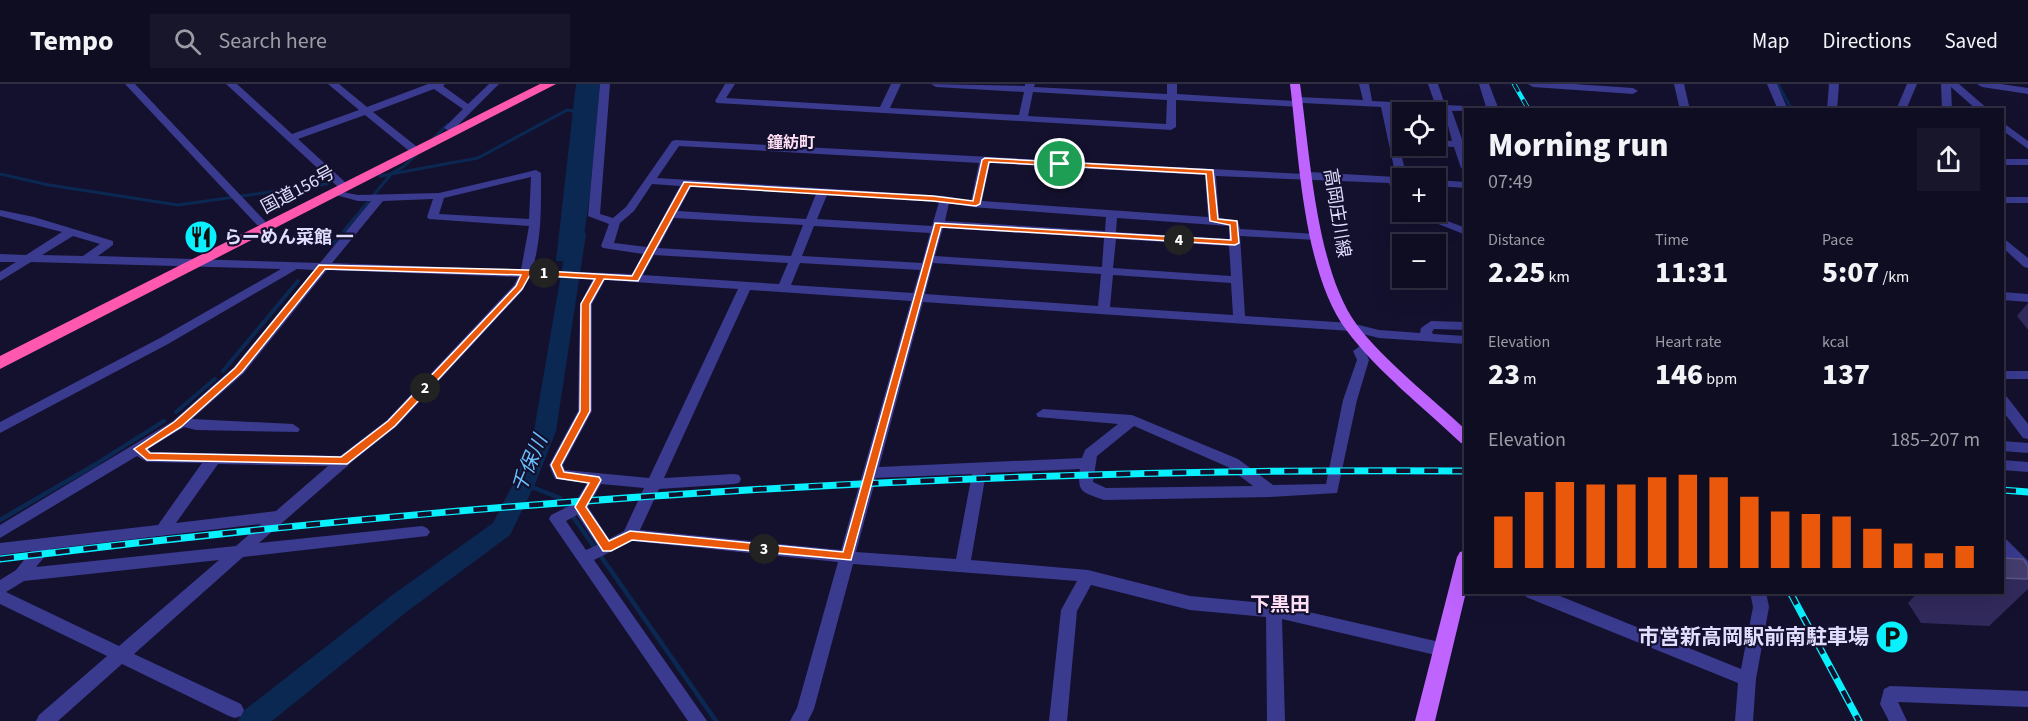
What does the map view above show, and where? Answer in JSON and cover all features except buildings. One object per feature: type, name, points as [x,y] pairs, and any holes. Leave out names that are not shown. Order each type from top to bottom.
[{"type":"highway","name":"国道156号","points":[[0,363],[261,224],[338,188],[449,128],[540,84]]},
{"type":"highway","name":"国道156号","points":[[0,354],[550,84]]},
{"type":"main road","name":"高岡庄川線","points":[[1295,84],[1316,237],[1331,292],[1351,327],[1368,347],[1464,437]]},
{"type":"main road","points":[[1425,721],[1464,566]]},
{"type":"street","points":[[130,84],[261,224]]},
{"type":"street","points":[[45,721],[344,461],[392,423],[519,287],[532,257],[536,173],[439,196],[358,198],[338,188],[291,138],[231,84]]},
{"type":"street","points":[[333,84],[412,148]]},
{"type":"street","points":[[291,138],[436,84],[468,108]]},
{"type":"street","points":[[449,128],[494,84]]},
{"type":"street","points":[[605,84],[594,216],[615,222]]},
{"type":"street","points":[[730,84],[720,101],[1171,127],[1172,84]]},
{"type":"street","points":[[884,110],[896,84]]},
{"type":"street","points":[[936,84],[1030,87],[1172,97],[1392,105]]},
{"type":"street","points":[[1364,84],[1368,103]]},
{"type":"street","points":[[1433,84],[1442,102]]},
{"type":"street","points":[[1484,84],[1493,108]]},
{"type":"street","points":[[1533,84],[1633,91],[1629,84]]},
{"type":"street","points":[[1679,84],[1685,108]]},
{"type":"street","points":[[1772,84],[1784,108]]},
{"type":"street","points":[[1832,108],[1834,84]]},
{"type":"street","points":[[1902,108],[1912,84]]},
{"type":"street","points":[[1946,84],[1947,108]]},
{"type":"street","points":[[1953,84],[1982,108]]},
{"type":"street","points":[[1982,84],[2028,91]]},
{"type":"street","points":[[2018,84],[2028,91]]},
{"type":"street","points":[[1023,118],[1030,87]]},
{"type":"street","points":[[1385,108],[1392,127]]},
{"type":"street","points":[[1446,109],[1464,109]]},
{"type":"street","points":[[1446,111],[1462,145],[1446,144]]},
{"type":"street","points":[[2004,127],[2028,146]]},
{"type":"street","points":[[1237,280],[1107,271],[795,259],[650,251],[607,246],[615,222],[630,209],[675,142],[1392,181]]},
{"type":"street","points":[[976,204],[985,160]]},
{"type":"street","points":[[2004,162],[2028,162]]},
{"type":"street","points":[[1210,172],[1214,221]]},
{"type":"street","points":[[648,181],[823,191],[1234,223],[1239,320]]},
{"type":"street","points":[[635,279],[687,184]]},
{"type":"street","points":[[1446,184],[1464,185]]},
{"type":"street","points":[[783,290],[823,191]]},
{"type":"street","points":[[439,196],[433,217],[534,223]]},
{"type":"street","points":[[0,532],[182,421],[239,370],[379,198]]},
{"type":"street","points":[[799,721],[805,709],[945,200]]},
{"type":"street","points":[[2004,200],[2028,200]]},
{"type":"street","points":[[0,213],[109,243],[85,260]]},
{"type":"street","points":[[670,214],[809,223],[1110,236],[1316,237]]},
{"type":"street","points":[[1104,310],[1112,214]]},
{"type":"street","points":[[1440,222],[1464,231]]},
{"type":"street","points":[[0,277],[72,231]]},
{"type":"street","points":[[2005,245],[2028,248]]},
{"type":"street","points":[[2005,245],[2028,264]]},
{"type":"street","points":[[0,258],[595,276],[1351,327],[1379,334],[1464,340]]},
{"type":"street","points":[[0,428],[164,341],[294,266]]},
{"type":"street","points":[[595,276],[586,304],[585,411],[556,465],[561,475],[654,484],[734,479]]},
{"type":"street","points":[[630,535],[745,287]]},
{"type":"street","points":[[2004,296],[2028,298]]},
{"type":"street","points":[[1428,337],[1425,330],[1431,325],[1464,326]]},
{"type":"street","points":[[1132,420],[1090,454],[1085,485],[1104,494],[1332,489],[1350,400],[1363,360],[1360,350],[1368,347]]},
{"type":"street","points":[[2004,375],[2028,375]]},
{"type":"street","points":[[2004,403],[2028,434]]},
{"type":"street","points":[[1043,414],[1132,420],[1233,463],[1270,491]]},
{"type":"street","points":[[182,421],[196,425],[293,429]]},
{"type":"street","points":[[2004,446],[2028,448]]},
{"type":"street","points":[[139,449],[147,457],[344,461]]},
{"type":"street","points":[[162,530],[214,458]]},
{"type":"street","points":[[869,473],[1088,463]]},
{"type":"street","points":[[2004,465],[2028,467]]},
{"type":"street","points":[[962,566],[980,469]]},
{"type":"street","points":[[596,480],[580,507],[556,519],[698,721]]},
{"type":"street","points":[[580,507],[607,548]]},
{"type":"street","points":[[0,549],[282,516]]},
{"type":"street","points":[[0,578],[422,532]]},
{"type":"street","points":[[584,558],[630,535],[847,557],[1074,573],[1190,603],[1274,611],[1444,650]]},
{"type":"street","points":[[0,588],[21,576],[46,544]]},
{"type":"street","points":[[2004,545],[2028,561]]},
{"type":"street","points":[[2004,546],[2028,571]]},
{"type":"street","points":[[1058,721],[1069,610],[1088,576]]},
{"type":"street","points":[[1537,594],[1747,680]]},
{"type":"street","points":[[1744,721],[1747,680],[1761,607],[1758,594]]},
{"type":"street","points":[[0,597],[235,710]]},
{"type":"street","points":[[1274,611],[1276,721]]},
{"type":"street","points":[[1898,721],[1889,704],[1890,694],[2028,699]]},
{"type":"water","points":[[576,84],[600,84],[590,194],[580,262],[556,261]]},
{"type":"waterway","points":[[1778,84],[1791,108]]},
{"type":"waterway","points":[[391,174],[478,158],[567,110],[579,112]]},
{"type":"waterway","points":[[432,140],[448,124]]},
{"type":"waterway","points":[[391,174],[416,155]]},
{"type":"waterway","points":[[0,174],[49,185],[178,205],[327,184]]},
{"type":"waterway","points":[[333,244],[391,174]]},
{"type":"waterway","points":[[380,176],[391,174]]},
{"type":"waterway","name":"千保川","points":[[252,721],[400,603],[502,529],[524,484],[545,431],[577,234]]},
{"type":"waterway","points":[[223,371],[298,281]]},
{"type":"waterway","points":[[176,412],[215,379]]},
{"type":"waterway","points":[[96,464],[164,421]]},
{"type":"waterway","points":[[0,520],[98,463]]},
{"type":"waterway","points":[[524,484],[560,498],[595,548]]},
{"type":"waterway","points":[[600,555],[716,721]]},
{"type":"railway","points":[[1514,84],[1528,108]]},
{"type":"railway","points":[[0,559],[366,519],[732,491],[915,481],[1099,475],[1282,471],[1464,471]]},
{"type":"railway","points":[[2004,490],[2028,492]]},
{"type":"railway","points":[[1791,594],[1859,721]]},
{"type":"place","name":"らーめん菜館 一","points":[[201,237]]},
{"type":"place","name":"市営新高岡駅前南駐車場","points":[[1892,637]]},
{"type":"district","name":"鐘紡町","points":[[791,143]]},
{"type":"district","name":"下黒田","points":[[1280,605]]},
{"type":"route","points":[[1060,164],[985,160],[976,204],[823,191],[687,184],[635,279],[601,276],[527,273],[322,267],[239,370],[178,424],[139,449],[147,457],[344,461],[392,423],[519,287],[527,273],[588,276],[601,276],[586,304],[585,411],[556,465],[561,475],[596,480],[580,507],[607,548],[630,535],[847,557],[938,224],[1235,243],[1234,223],[1214,221],[1210,172],[1060,164]]}]
